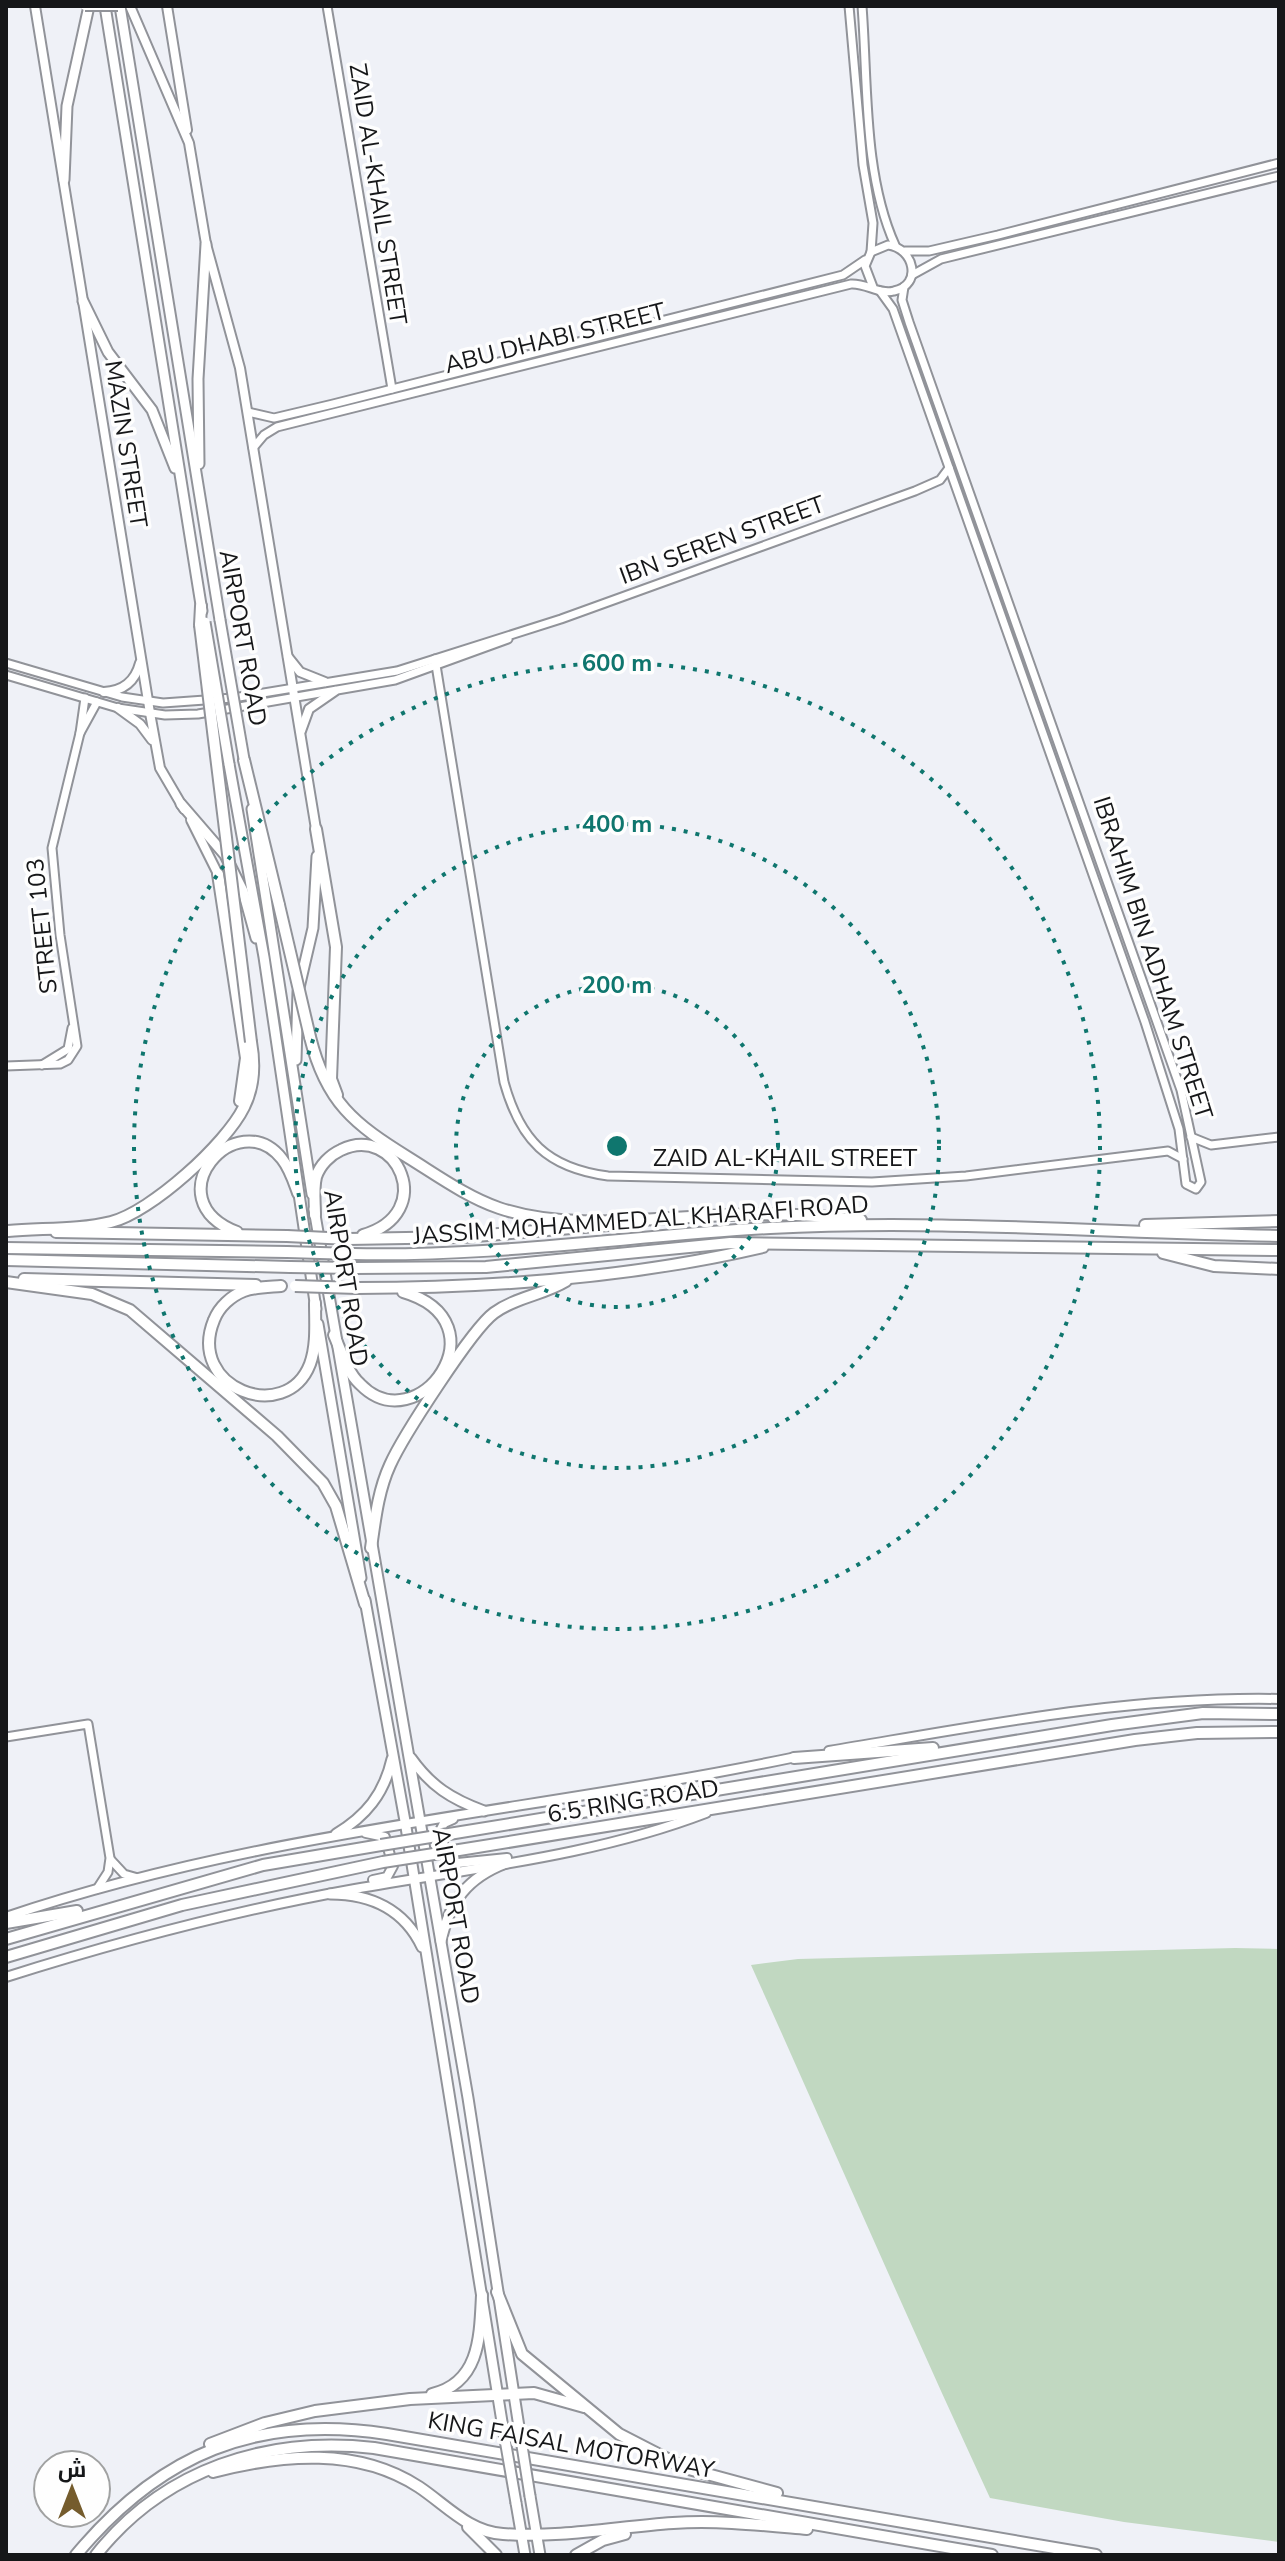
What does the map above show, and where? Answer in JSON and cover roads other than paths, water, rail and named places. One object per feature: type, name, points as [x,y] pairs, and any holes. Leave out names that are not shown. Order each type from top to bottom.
[{"type":"highway","points":[[64,180],[67,106],[87,6]]},
{"type":"highway","name":"AIRPORT ROAD","points":[[105,6],[201,606]]},
{"type":"highway","name":"AIRPORT ROAD","points":[[119,6],[244,760],[334,1335],[439,1948],[468,2098],[540,2555]]},
{"type":"highway","points":[[201,511],[197,414],[206,244]]},
{"type":"highway","points":[[83,301],[108,352],[152,410],[184,496]]},
{"type":"highway","points":[[7,1231],[90,1225],[128,1216],[158,1196],[220,1140],[238,1118],[251,1089],[251,1042],[201,606]]},
{"type":"highway","name":"AIRPORT ROAD","points":[[202,624],[264,957],[315,1303],[415,1879],[525,2555]]},
{"type":"highway","points":[[244,760],[310,1037],[324,1083],[356,1122],[451,1184],[499,1208],[560,1218],[776,1215],[902,1224]]},
{"type":"highway","points":[[181,804],[218,846],[234,872],[264,957]]},
{"type":"highway","points":[[316,829],[336,947],[331,1079],[334,1091],[356,1122]]},
{"type":"highway","points":[[296,1091],[298,992],[315,911],[316,829]]},
{"type":"highway","points":[[218,874],[246,1068],[242,1097],[220,1140]]},
{"type":"highway","points":[[243,1234],[221,1224],[204,1206],[203,1172],[218,1153],[235,1144],[267,1147],[283,1160],[298,1193]]},
{"type":"highway","points":[[315,1215],[317,1176],[328,1158],[350,1146],[363,1145],[393,1159],[403,1177],[401,1208],[381,1230],[349,1239]]},
{"type":"highway","points":[[7,1231],[243,1234],[349,1239],[539,1233],[673,1218]]},
{"type":"highway","points":[[1047,1227],[1279,1221]]},
{"type":"highway","name":"JASSIM MOHAMMED AL KHARAFI ROAD","points":[[6,1248],[476,1254],[770,1228],[902,1224],[1279,1236]]},
{"type":"highway","name":"JASSIM MOHAMMED AL KHARAFI ROAD","points":[[6,1260],[354,1268],[486,1267],[730,1243],[1279,1250]]},
{"type":"highway","points":[[6,1280],[386,1288],[571,1279],[725,1256],[781,1243]]},
{"type":"highway","points":[[1146,1248],[1214,1266],[1279,1269]]},
{"type":"highway","points":[[371,1548],[379,1497],[390,1464],[470,1339],[491,1315],[524,1296],[571,1279]]},
{"type":"highway","points":[[6,1280],[92,1294],[130,1310],[277,1436],[323,1483],[336,1506],[365,1604]]},
{"type":"highway","points":[[281,1286],[245,1291],[222,1306],[215,1317],[208,1346],[216,1371],[233,1388],[259,1396],[271,1395],[282,1392],[304,1375],[314,1349],[315,1303]]},
{"type":"highway","points":[[334,1335],[352,1374],[370,1393],[403,1398],[436,1383],[451,1351],[446,1322],[422,1299],[386,1288]]},
{"type":"highway","name":"6.5 RING ROAD","points":[[6,1939],[263,1865],[979,1745],[1180,1715],[1277,1713]]},
{"type":"highway","name":"6.5 RING ROAD","points":[[6,1957],[182,1905],[383,1862],[1135,1740],[1197,1733],[1277,1732]]},
{"type":"highway","points":[[794,1758],[979,1745]]},
{"type":"highway","points":[[336,1834],[361,1817],[380,1793],[393,1752]]},
{"type":"highway","points":[[407,1753],[428,1782],[456,1801],[484,1811]]},
{"type":"highway","points":[[439,1948],[447,1917],[457,1897],[471,1881],[506,1863]]},
{"type":"highway","points":[[330,1894],[371,1899],[389,1908],[417,1937],[427,1958]]},
{"type":"highway","points":[[6,1923],[118,1905]]},
{"type":"highway","points":[[497,2292],[522,2354],[584,2407],[638,2447],[685,2468],[861,2513]]},
{"type":"highway","points":[[410,2399],[449,2388],[469,2370],[479,2343],[482,2295]]},
{"type":"highway","points":[[153,2480],[184,2457],[253,2427],[315,2411],[410,2399],[514,2392],[551,2395],[584,2407]]},
{"type":"highway","name":"KING FAISAL MOTORWAY","points":[[76,2555],[125,2501],[153,2480],[218,2447],[253,2437],[299,2430],[355,2429],[1096,2555]]},
{"type":"highway","name":"KING FAISAL MOTORWAY","points":[[96,2555],[133,2515],[188,2478],[254,2452],[304,2445],[342,2445],[655,2495],[992,2555]]},
{"type":"highway","points":[[188,2478],[261,2462],[356,2460],[398,2474],[474,2527],[501,2534],[670,2523],[740,2523],[856,2533]]},
{"type":"highway","points":[[453,2511],[496,2555]]},
{"type":"highway","points":[[576,2555],[603,2540],[670,2523]]},
{"type":"main road","name":"MAZIN STREET","points":[[35,6],[160,768],[203,838],[218,874]]},
{"type":"main road","points":[[87,6],[119,6]]},
{"type":"main road","points":[[130,6],[189,143]]},
{"type":"main road","points":[[167,6],[206,244],[248,412],[292,699],[316,829]]},
{"type":"main road","points":[[104,692],[124,687],[132,680],[138,671],[139,650]]},
{"type":"main road","points":[[285,654],[300,672],[325,682]]},
{"type":"main road","points":[[302,744],[301,731],[309,709],[335,691]]},
{"type":"main road","points":[[118,708],[140,724],[156,746]]},
{"type":"main road","points":[[6,1917],[138,1878],[405,1821],[517,1806],[1111,1705],[1195,1698],[1279,1699]]},
{"type":"main road","points":[[517,1806],[449,1820],[440,1831],[444,1860],[450,1865],[501,1858],[521,1860]]},
{"type":"main road","points":[[6,1977],[171,1929],[330,1894],[632,1837],[722,1807]]},
{"type":"main road","points":[[302,1841],[379,1833],[387,1840],[393,1866],[384,1878],[327,1890],[307,1899]]},
{"type":"street","name":"ZAID AL-KHAIL STREET","points":[[327,6],[392,389]]},
{"type":"street","points":[[849,6],[873,232],[865,274],[877,289],[894,291],[904,287],[911,277],[934,261],[1279,176]]},
{"type":"street","points":[[862,6],[880,201],[895,245]]},
{"type":"street","points":[[850,19],[852,13],[857,11],[863,19]]},
{"type":"street","points":[[905,251],[929,251],[998,235],[1279,163]]},
{"type":"street","points":[[870,202],[876,205],[880,201]]},
{"type":"street","points":[[998,235],[996,240],[1002,246]]},
{"type":"street","points":[[869,255],[882,245],[895,245],[905,251],[912,263],[911,277]]},
{"type":"street","name":"ABU DHABI STREET","points":[[248,412],[274,418],[333,404],[843,275],[869,255]]},
{"type":"street","name":"ABU DHABI STREET","points":[[253,448],[264,435],[277,427],[851,284],[877,289]]},
{"type":"street","name":"IBRAHIM BIN ADHAM STREET","points":[[877,289],[893,309],[1145,1022],[1180,1139],[1186,1184],[1193,1190],[1201,1182],[1181,1090],[909,322],[902,300],[904,287]]},
{"type":"street","points":[[566,344],[565,351],[570,355]]},
{"type":"street","points":[[553,347],[558,352],[556,359]]},
{"type":"street","points":[[333,404],[333,411],[337,414]]},
{"type":"street","points":[[949,468],[940,480],[956,487]]},
{"type":"street","name":"IBN SEREN STREET","points":[[6,675],[118,708],[150,713],[198,714],[335,691],[434,664],[940,480]]},
{"type":"street","points":[[1003,623],[1011,624],[1015,619]]},
{"type":"street","points":[[1010,640],[1013,634],[1021,636]]},
{"type":"street","name":"ZAID AL-KHAIL STREET","points":[[434,664],[504,1082],[522,1129],[549,1157],[567,1167],[608,1176],[872,1182],[966,1176],[1168,1151]]},
{"type":"street","name":"IBN SEREN STREET","points":[[7,665],[148,702],[200,702],[434,664]]},
{"type":"street","name":"STREET 103","points":[[6,1066],[60,1064],[74,1054],[77,1040],[60,935],[52,848],[80,733],[85,698]]},
{"type":"street","name":"STREET 103","points":[[80,733],[97,702]]},
{"type":"street","points":[[1191,1137],[1211,1145],[1279,1137]]},
{"type":"street","points":[[1180,1139],[1168,1151],[1183,1159]]},
{"type":"street","points":[[1195,1158],[1211,1145]]},
{"type":"street","points":[[6,1737],[88,1724],[110,1858],[108,1872],[97,1889]]},
{"type":"street","points":[[110,1858],[118,1870],[138,1878]]}]
